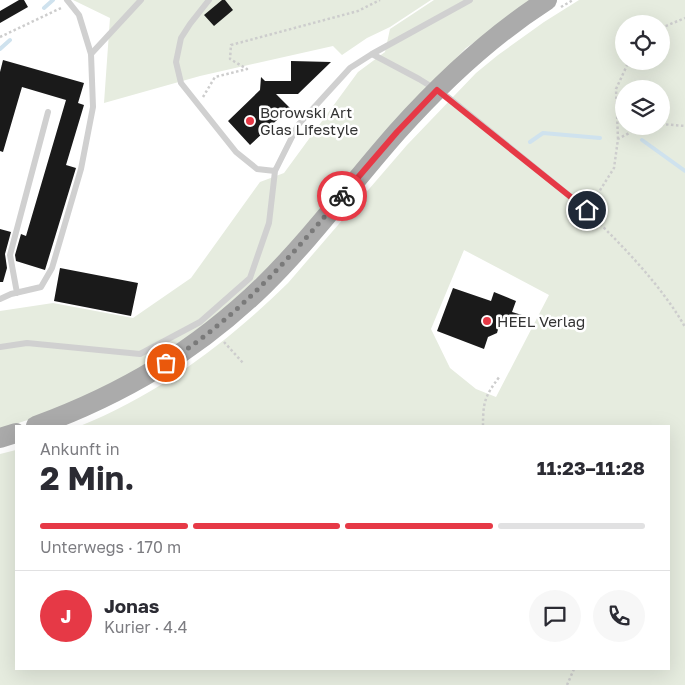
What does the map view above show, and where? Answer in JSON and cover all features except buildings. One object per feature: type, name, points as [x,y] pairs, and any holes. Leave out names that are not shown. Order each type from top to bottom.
[{"type":"main road","points":[[39,425],[77,411],[132,384],[183,352],[214,329],[239,308],[288,259],[397,132],[437,90],[504,31],[547,0]]},
{"type":"main road","points":[[0,438],[15,433]]},
{"type":"lane","points":[[91,54],[140,0]]},
{"type":"lane","points":[[209,0],[181,38],[176,62],[180,83],[236,152],[257,169],[275,172]]},
{"type":"lane","points":[[0,347],[27,343],[140,354],[200,322],[250,278],[269,224],[275,172],[298,126],[350,68],[470,0]]},
{"type":"lane","points":[[0,299],[41,286],[52,268],[81,169],[93,107],[91,54],[79,15],[65,3]]},
{"type":"lane","points":[[372,54],[437,90],[587,210]]},
{"type":"lane","points":[[17,293],[10,255],[48,112]]},
{"type":"path","points":[[198,106],[214,77],[247,69],[230,59],[231,45],[358,11],[380,0]]},
{"type":"path","points":[[0,37],[65,3]]},
{"type":"path","points":[[670,24],[685,18]]},
{"type":"path","points":[[625,70],[616,89],[618,139],[614,168],[587,210],[615,238],[674,306],[685,327]]},
{"type":"path","points":[[670,125],[685,126]]},
{"type":"path","points":[[618,139],[625,135]]},
{"type":"path","points":[[214,329],[244,364]]},
{"type":"path","points":[[483,425],[482,411],[486,396],[500,376]]},
{"type":"path","points":[[567,685],[574,670]]},
{"type":"shaded area","points":[[73,0],[431,0],[342,55],[333,46],[200,76],[104,103],[110,18]]},
{"type":"shaded area","points":[[434,0],[537,0],[466,48],[379,140],[281,255],[223,310],[183,340],[120,380],[49,413],[0,429],[0,311],[53,303],[133,318],[191,278],[260,182],[284,173],[358,72],[385,52],[390,29]]},
{"type":"shaded area","points":[[579,0],[685,0],[685,685],[0,685],[0,454],[15,450],[15,670],[670,670],[670,425],[82,425],[137,399],[191,365],[217,346],[265,305],[288,283],[407,145],[476,73],[544,22]],"holes":[[[464,250],[549,295],[496,397],[476,389],[450,368],[431,329]]]},
{"type":"waterway","points":[[44,8],[53,0]]},
{"type":"waterway","points":[[0,49],[10,40]]},
{"type":"waterway","points":[[530,142],[543,133],[600,138]]},
{"type":"waterway","points":[[642,140],[685,171]]},
{"type":"way so far","points":[[166,363],[214,329],[264,285],[342,196]]},
{"type":"place","name":"Borowski Art Glas Lifestyle","points":[[250,121]]},
{"type":"place","name":"HEEL Verlag","points":[[487,321]]},
{"type":"route","points":[[342,196],[397,132],[437,90],[587,210]]}]
